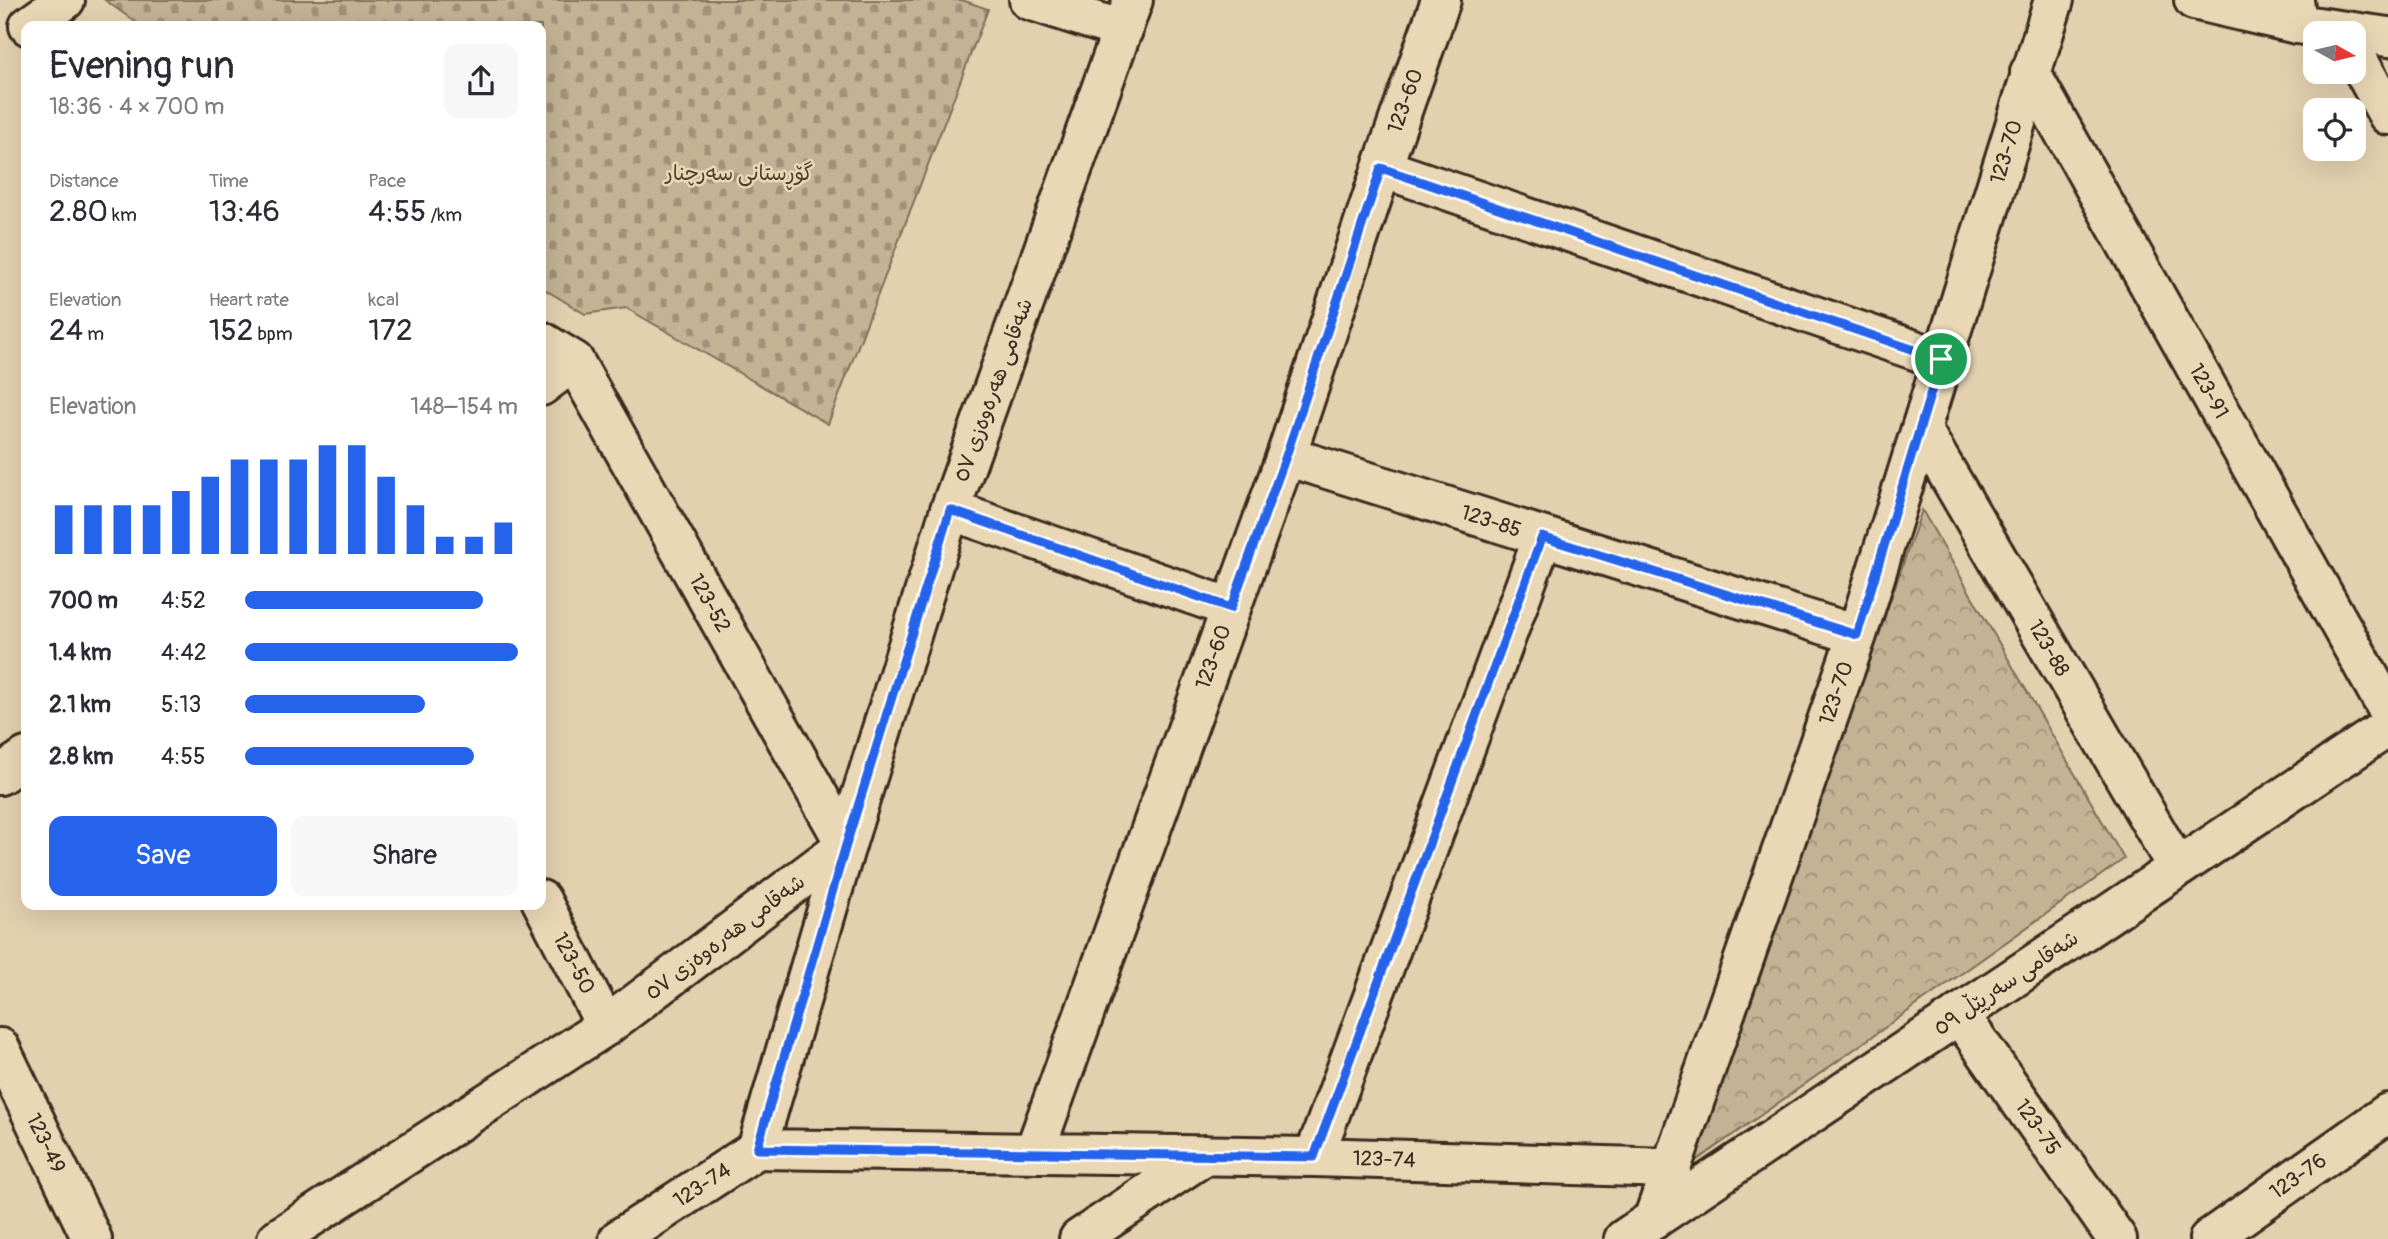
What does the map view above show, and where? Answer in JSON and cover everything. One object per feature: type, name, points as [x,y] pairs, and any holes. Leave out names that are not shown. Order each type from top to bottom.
[{"type":"street","points":[[1029,0],[1128,15]]},
{"type":"street","name":"123-60","points":[[1034,1153],[1286,456],[1381,168],[1441,0]]},
{"type":"street","name":"123-70","points":[[1638,1229],[1671,1168],[1857,635],[2054,0]]},
{"type":"street","points":[[2194,0],[2296,12],[2313,21]]},
{"type":"street","name":"شەقامی هەرەوەزی ٥٧","points":[[277,1239],[606,1026],[846,845],[950,510],[1128,15]]},
{"type":"street","points":[[0,43],[21,32]]},
{"type":"street","points":[[2366,38],[2388,37]]},
{"type":"street","name":"123-91","points":[[2031,72],[2388,710]]},
{"type":"street","points":[[2366,75],[2388,115]]},
{"type":"street","points":[[1381,168],[1941,359]]},
{"type":"street","points":[[546,344],[574,361],[546,382]]},
{"type":"street","name":"123-52","points":[[574,361],[846,845]]},
{"type":"street","name":"123-88","points":[[1921,428],[2177,867]]},
{"type":"street","name":"123-85","points":[[1286,456],[1857,635]]},
{"type":"street","points":[[950,510],[1231,608]]},
{"type":"street","points":[[1314,1157],[1542,537]]},
{"type":"street","name":"شەقامی سەرپێڵ ٥٩","points":[[1638,1229],[2388,727]]},
{"type":"street","points":[[0,775],[21,760]]},
{"type":"street","points":[[757,1149],[846,845]]},
{"type":"street","name":"123-50","points":[[546,910],[606,1026]]},
{"type":"street","name":"123-75","points":[[1959,1014],[2118,1239]]},
{"type":"street","name":"123-49","points":[[0,1048],[92,1239]]},
{"type":"street","name":"123-76","points":[[2209,1239],[2388,1113]]},
{"type":"street","name":"123-74","points":[[619,1239],[757,1149],[1314,1157],[1671,1168]]},
{"type":"street","points":[[1079,1239],[1205,1156]]},
{"type":"green space","name":"گۆڕستانی سەرچنار","points":[[105,0],[962,0],[988,9],[828,424],[626,308],[585,314],[546,290],[546,21],[134,21]]},
{"type":"green space","points":[[1922,510],[2124,859],[1693,1163]]},
{"type":"route","points":[[1381,168],[1941,359],[1857,635],[1542,537],[1314,1157],[757,1149],[846,845],[950,510],[1231,608],[1286,456],[1381,168]]}]
